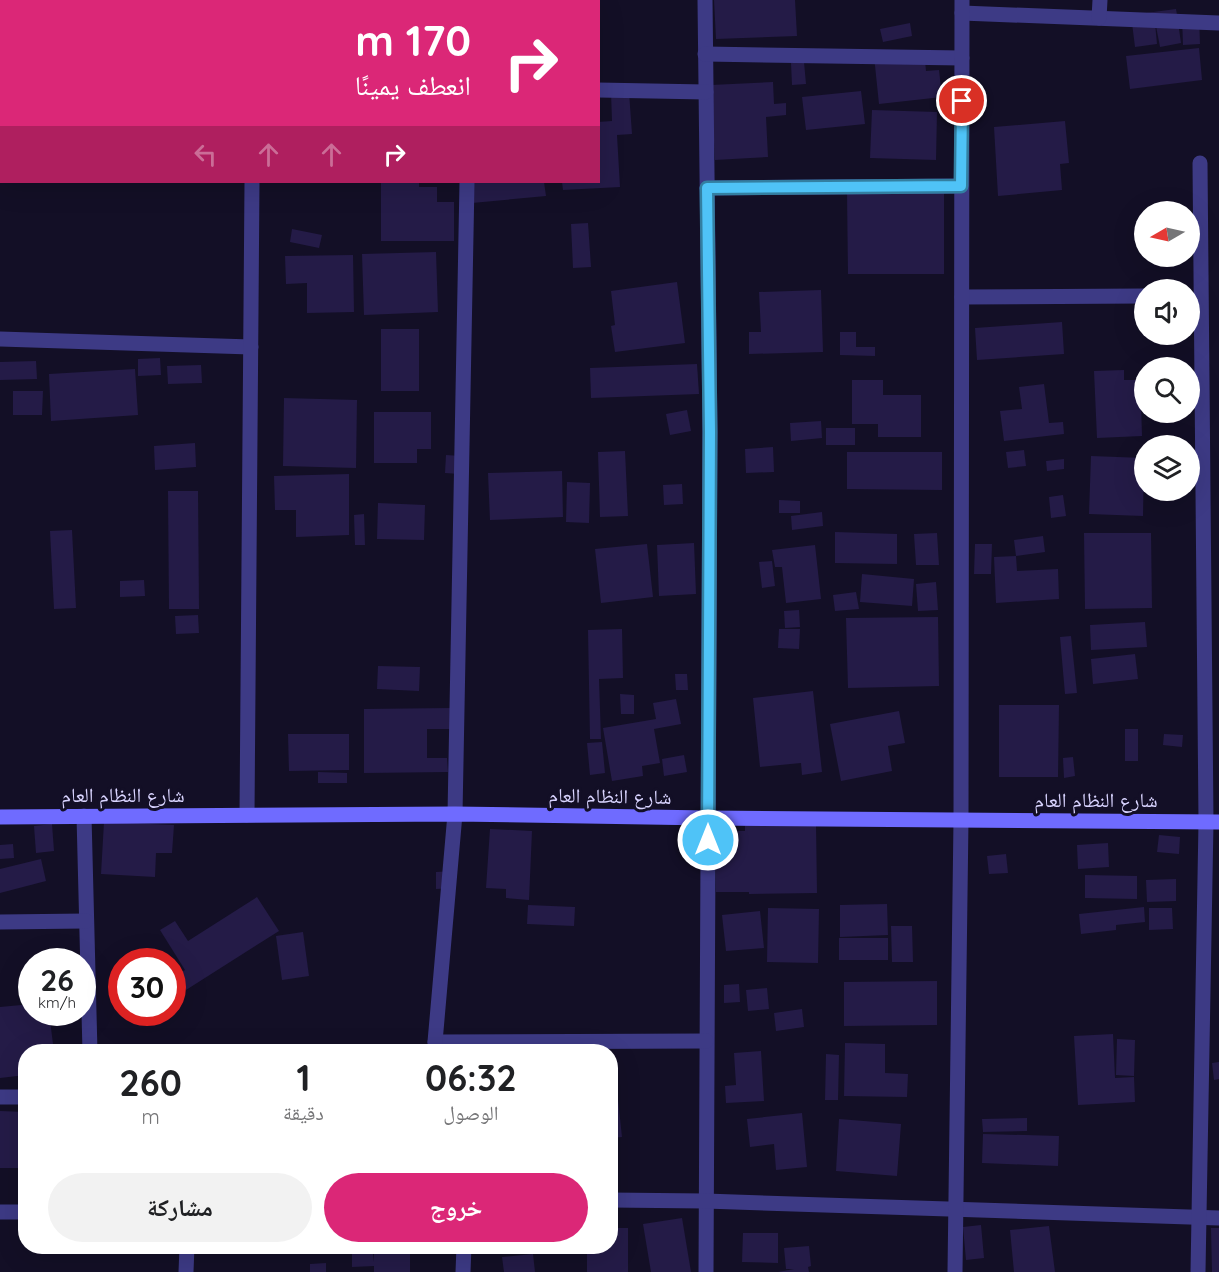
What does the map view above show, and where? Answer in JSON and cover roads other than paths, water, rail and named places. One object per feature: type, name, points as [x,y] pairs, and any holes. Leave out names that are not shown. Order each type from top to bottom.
[{"type":"street","points":[[705,0],[710,432],[706,1272]]},
{"type":"street","points":[[1099,18],[1100,0]]},
{"type":"street","points":[[955,1272],[961,820],[962,6],[1099,18],[1219,23]]},
{"type":"street","points":[[705,54],[962,58]]},
{"type":"street","points":[[600,90],[706,92]]},
{"type":"street","points":[[1197,279],[1200,163]]},
{"type":"street","points":[[247,815],[252,183]]},
{"type":"street","points":[[436,1044],[455,814],[467,183]]},
{"type":"street","points":[[707,188],[961,186]]},
{"type":"street","points":[[962,297],[1134,296]]},
{"type":"street","points":[[0,339],[251,347]]},
{"type":"street","points":[[1198,345],[1213,822],[1198,1272]]},
{"type":"street","name":"شارع النظام العام","points":[[0,817],[455,814],[1213,822]]},
{"type":"street","points":[[84,816],[90,1044]]},
{"type":"street","points":[[0,922],[86,921]]},
{"type":"street","points":[[571,1044],[706,1041]]},
{"type":"street","points":[[0,1097],[18,1097]]},
{"type":"street","points":[[618,1200],[1219,1218]]},
{"type":"street","points":[[0,1212],[18,1212]]},
{"type":"street","points":[[186,1272],[187,1254]]},
{"type":"street","points":[[463,1272],[464,1254]]}]
